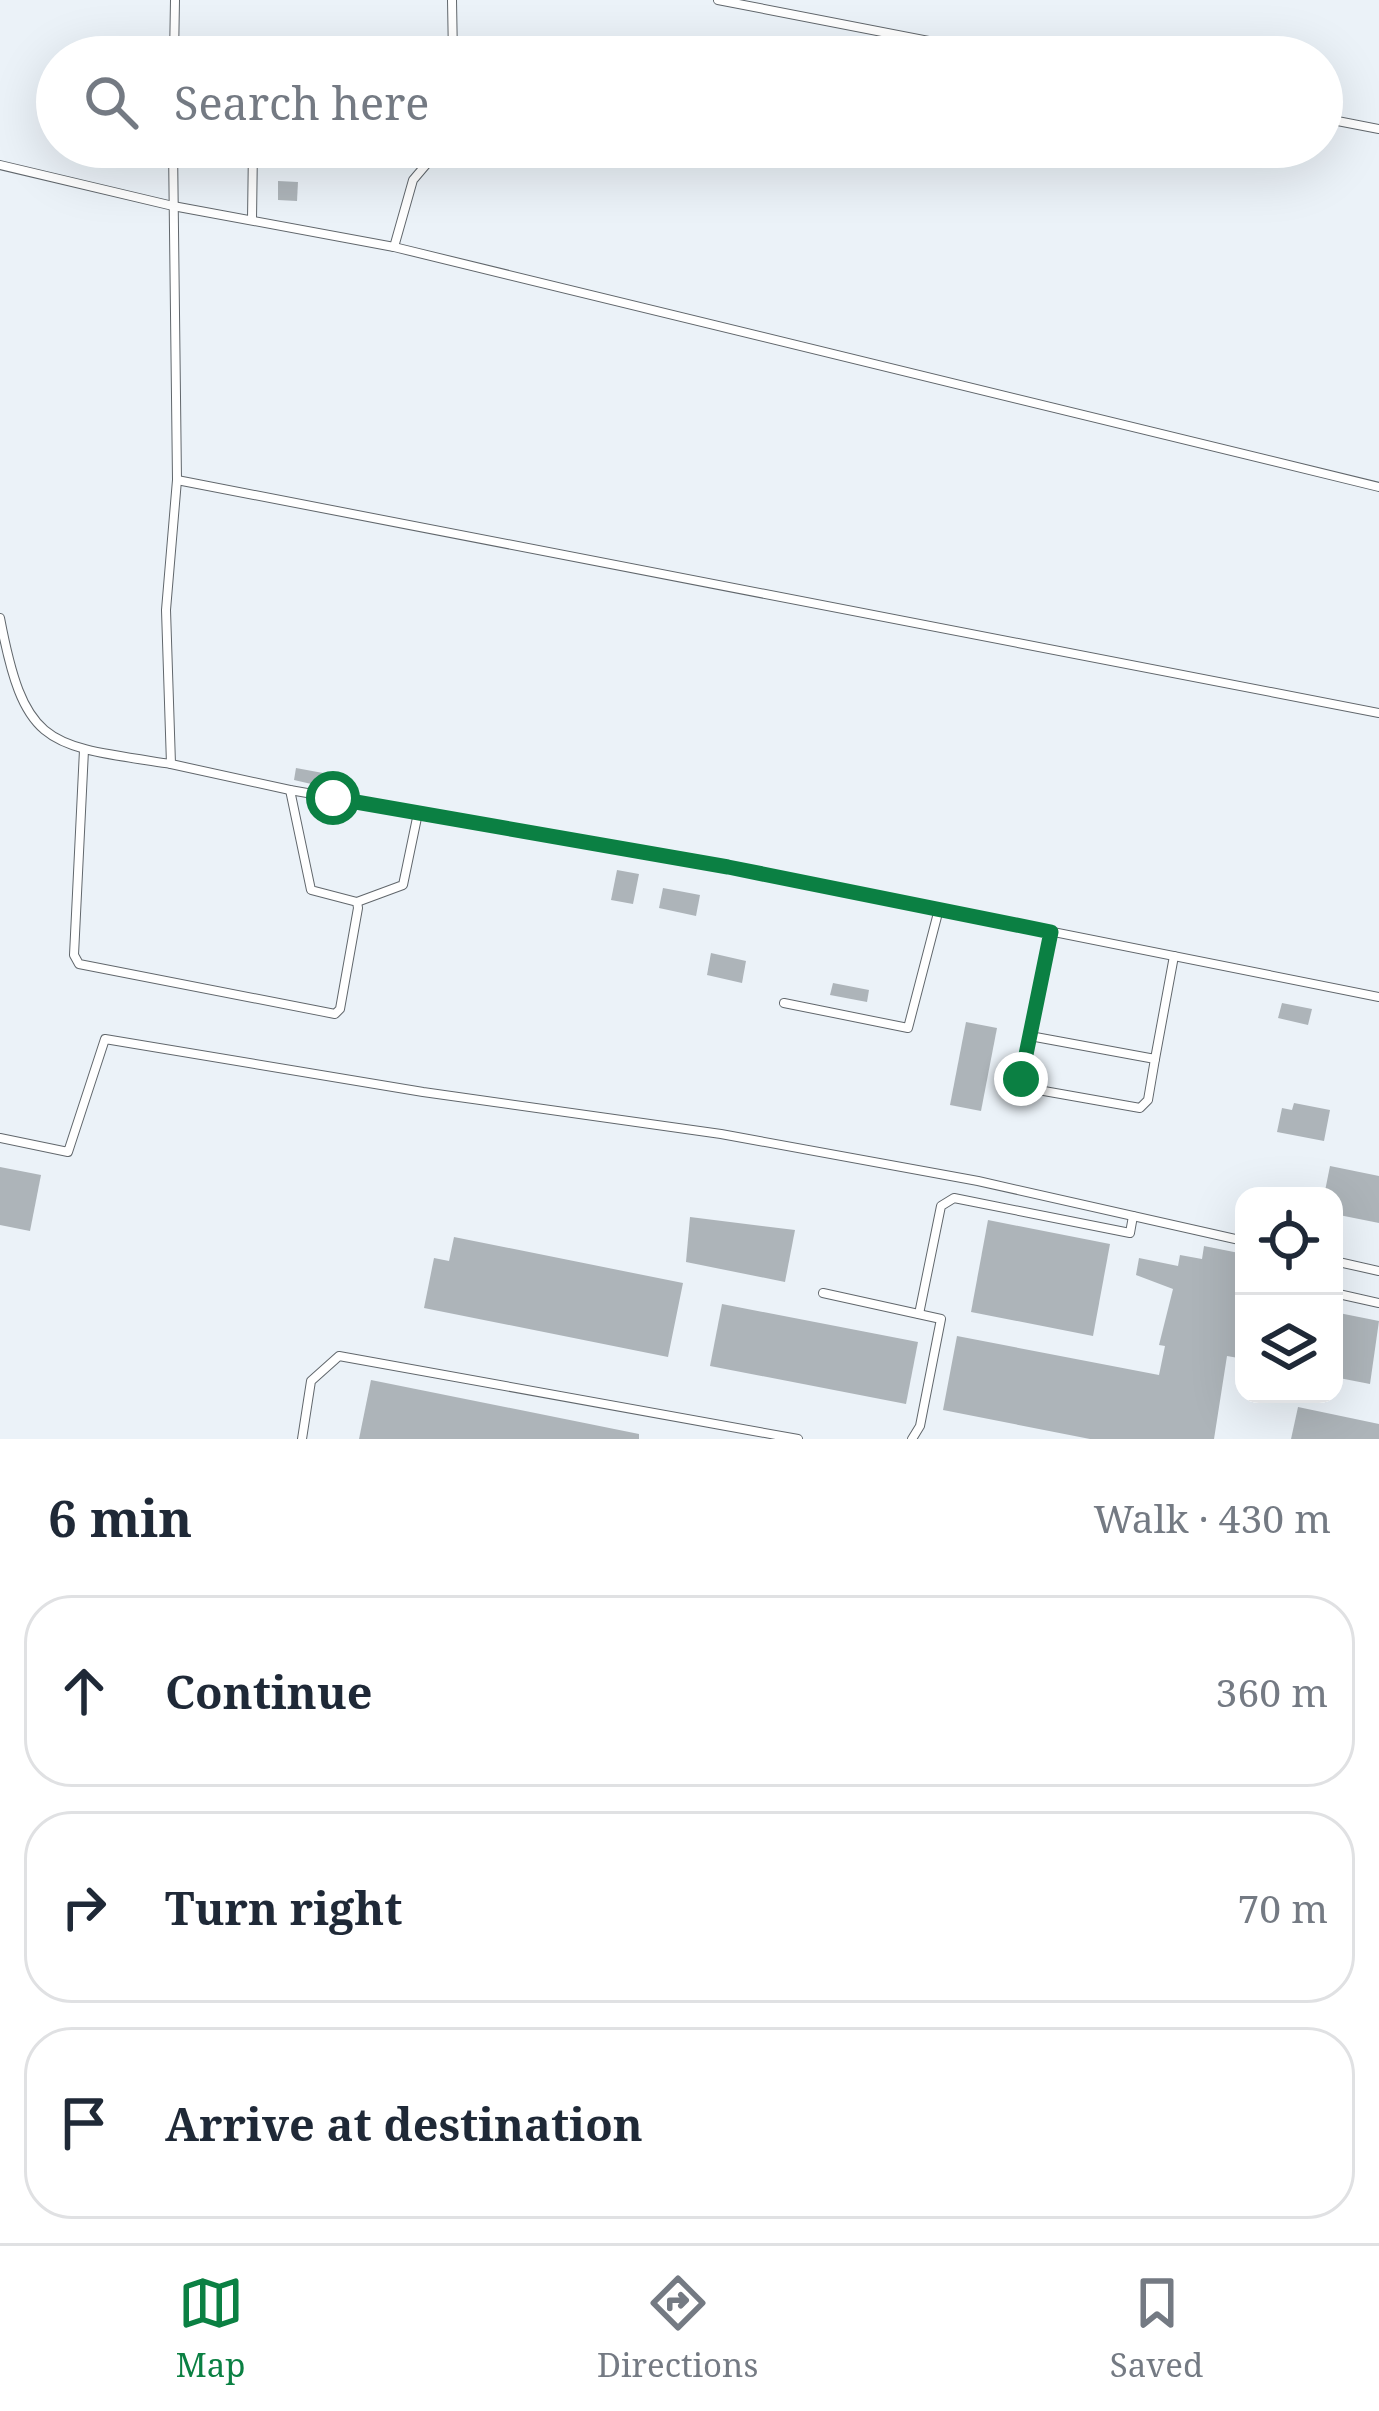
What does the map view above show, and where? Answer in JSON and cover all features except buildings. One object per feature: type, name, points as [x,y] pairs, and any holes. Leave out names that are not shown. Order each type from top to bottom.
[{"type":"lane","points":[[174,36],[175,0]]},
{"type":"lane","points":[[452,0],[453,36]]},
{"type":"lane","points":[[718,0],[903,36]]},
{"type":"lane","points":[[1343,122],[1379,129]]},
{"type":"lane","points":[[0,165],[173,206],[394,247],[1379,488]]},
{"type":"lane","points":[[171,764],[166,610],[176,480],[173,168]]},
{"type":"lane","points":[[252,219],[253,168]]},
{"type":"lane","points":[[394,247],[413,180],[423,168]]},
{"type":"lane","points":[[176,480],[1379,713]]},
{"type":"lane","points":[[0,618],[21,706],[59,742],[84,751],[939,909],[1379,997]]},
{"type":"lane","points":[[84,751],[74,955],[79,964],[334,1014],[340,1009],[357,902]]},
{"type":"lane","points":[[290,790],[309,887],[357,902],[403,885],[418,813]]},
{"type":"lane","points":[[784,1003],[908,1028],[939,909]]},
{"type":"lane","points":[[1051,932],[1021,1079],[1027,1088],[1140,1108],[1148,1100],[1174,956]]},
{"type":"lane","points":[[1030,1036],[1155,1059]]},
{"type":"lane","points":[[0,1138],[68,1152],[105,1039],[423,1092],[722,1134],[1235,1239]]},
{"type":"lane","points":[[919,1314],[940,1206],[954,1198],[1130,1233],[1133,1216]]},
{"type":"lane","points":[[1343,1263],[1379,1270]]},
{"type":"lane","points":[[823,1294],[940,1319],[920,1426],[912,1439]]},
{"type":"lane","points":[[1339,1295],[1379,1303]]},
{"type":"lane","points":[[302,1439],[311,1381],[339,1356],[798,1439]]},
{"type":"route","points":[[333,798],[728,867],[1051,932],[1021,1079]]}]
